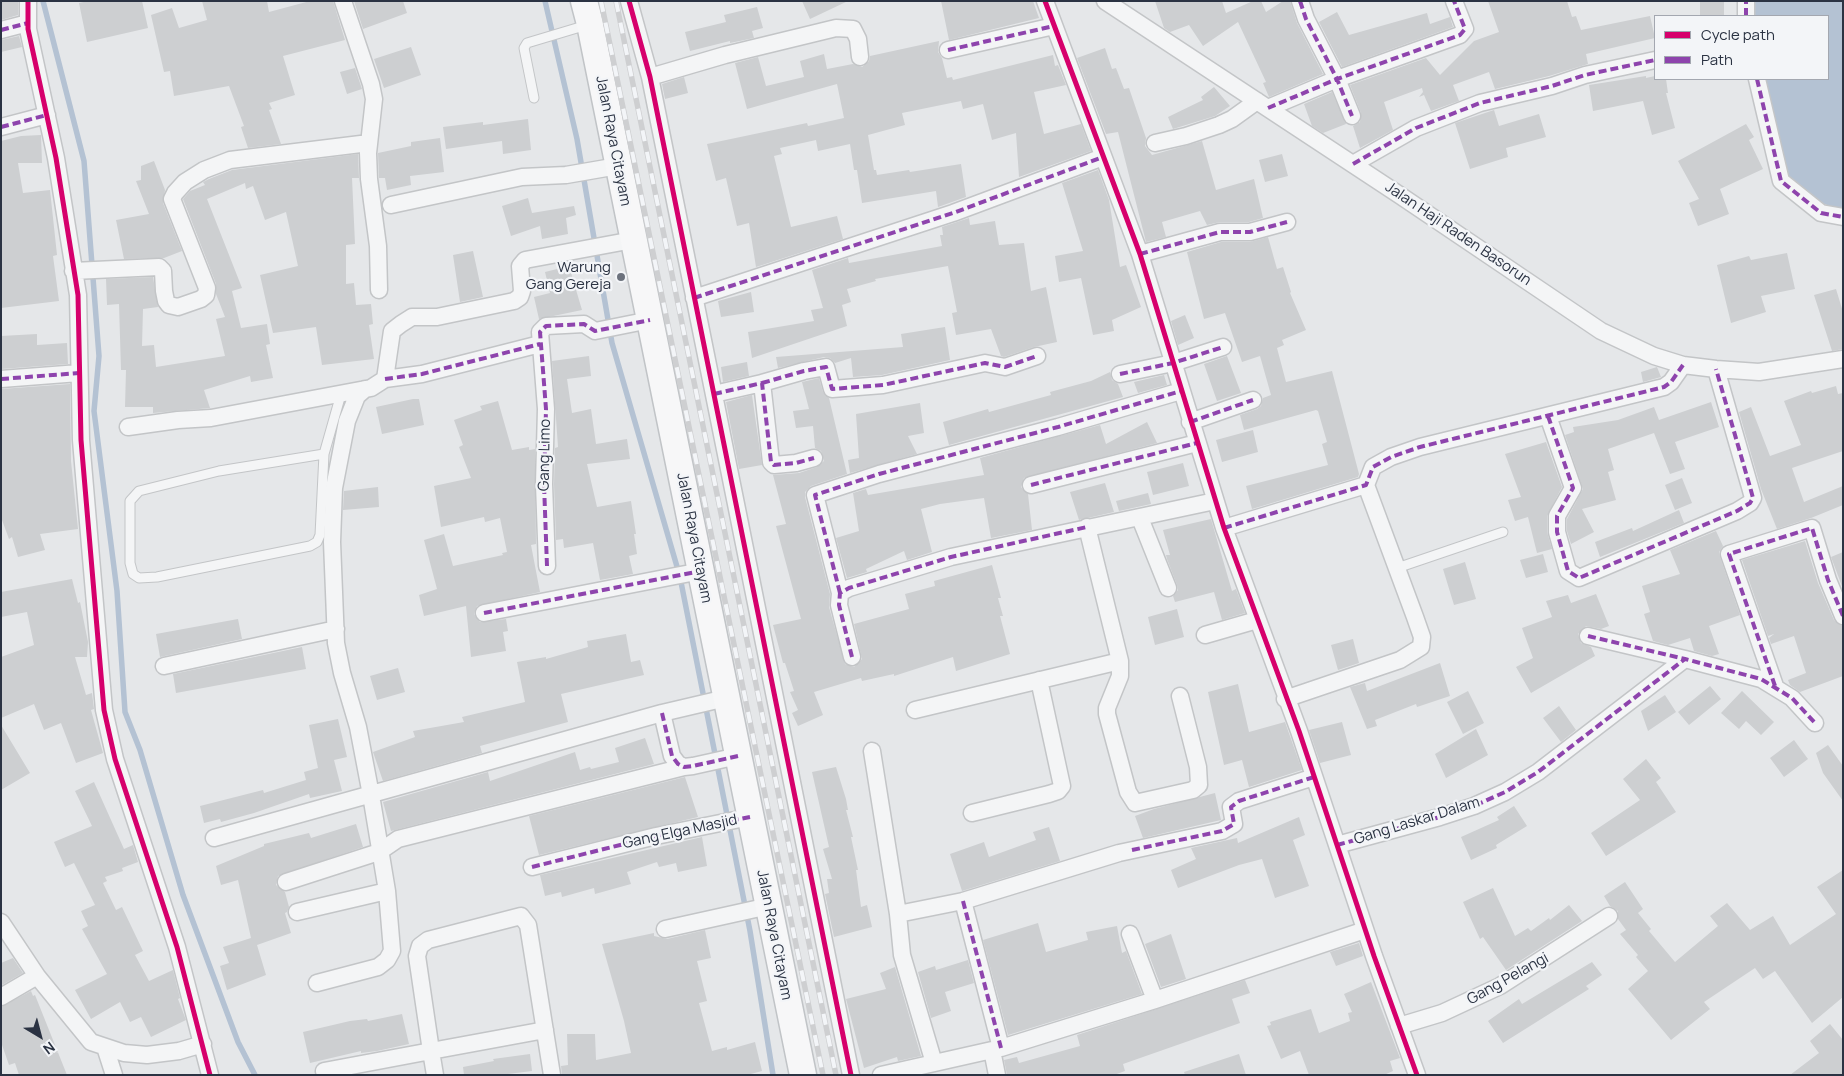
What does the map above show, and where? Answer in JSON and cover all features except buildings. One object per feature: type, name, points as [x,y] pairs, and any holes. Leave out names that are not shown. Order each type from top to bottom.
[{"type":"main road","name":"Jalan Raya Citayam","points":[[587,13],[623,241],[650,320],[692,573],[733,757],[740,819],[760,908],[803,1075]]},
{"type":"street","points":[[28,1],[28,23],[47,115],[86,270],[78,295],[81,440],[104,710],[115,759],[177,947],[210,1075]]},
{"type":"street","points":[[343,1],[371,84],[373,116],[369,143],[369,179],[378,246],[379,290]]},
{"type":"street","points":[[629,1],[650,77],[851,1075]]},
{"type":"street","points":[[1045,1],[1140,254],[1196,443],[1224,528],[1314,778],[1365,930],[1417,1075]]},
{"type":"street","name":"Jalan Haji Raden Basorun","points":[[1105,1],[1353,164],[1601,331],[1654,356],[1683,365],[1716,369],[1759,372],[1843,359]]},
{"type":"street","points":[[1300,1],[1306,18],[1337,79],[1352,116]]},
{"type":"street","points":[[1155,143],[1186,136],[1219,125],[1263,105],[1460,35],[1465,29],[1454,1]]},
{"type":"street","points":[[1746,1],[1746,15]]},
{"type":"street","points":[[1,30],[28,23]]},
{"type":"street","points":[[948,50],[1054,26]]},
{"type":"street","points":[[650,77],[726,55],[836,28],[853,29],[858,38],[860,57]]},
{"type":"street","points":[[1353,164],[1408,132],[1480,103],[1552,86],[1585,75],[1654,60]]},
{"type":"street","points":[[1757,80],[1781,181],[1821,213],[1843,217]]},
{"type":"street","points":[[1,127],[47,115]]},
{"type":"street","points":[[86,270],[159,268],[163,271],[164,291],[166,302],[169,305],[178,307],[201,299],[206,295],[207,288],[172,200],[175,193],[185,182],[204,170],[230,160],[369,143]]},
{"type":"street","points":[[694,298],[953,213],[1103,157]]},
{"type":"street","points":[[391,205],[522,177],[566,175],[610,167]]},
{"type":"street","points":[[1140,254],[1220,232],[1250,232],[1287,222]]},
{"type":"street","points":[[128,427],[178,420],[211,418],[341,394],[380,384],[385,379],[392,331],[412,317],[437,317],[514,301],[520,297],[522,291],[521,262],[623,241]]},
{"type":"street","points":[[385,379],[422,374],[540,344],[540,332],[546,326],[584,324],[595,331],[650,320]]},
{"type":"street","name":"Gang Limo","points":[[540,344],[546,408],[544,484],[547,566]]},
{"type":"street","points":[[1120,374],[1173,363],[1223,347]]},
{"type":"street","points":[[714,394],[762,383],[804,370],[826,367],[832,389],[883,385],[985,363],[1005,367],[1037,356]]},
{"type":"street","points":[[1286,699],[1400,660],[1421,647],[1422,637],[1366,485],[1373,467],[1391,457],[1420,447],[1664,387],[1671,382],[1683,365]]},
{"type":"street","points":[[1548,416],[1573,488],[1557,516],[1557,532],[1568,571],[1579,578],[1737,511],[1750,503],[1752,498],[1750,487],[1716,369]]},
{"type":"street","points":[[1,379],[79,373]]},
{"type":"street","points":[[762,383],[771,462],[774,465],[796,463],[814,458]]},
{"type":"street","points":[[317,982],[378,967],[392,951],[387,891],[371,795],[358,727],[342,673],[336,629],[332,542],[334,488],[347,421],[357,396],[365,389]]},
{"type":"street","points":[[852,658],[841,617],[840,593],[815,495],[880,474],[1058,427],[1181,390]]},
{"type":"street","points":[[1190,422],[1253,400]]},
{"type":"street","points":[[1031,485],[1196,443]]},
{"type":"street","points":[[1224,528],[1366,485]]},
{"type":"street","points":[[840,593],[849,588],[951,557],[1215,501]]},
{"type":"street","points":[[1140,518],[1168,588]]},
{"type":"street","points":[[1087,528],[1120,661],[1120,676],[1107,708],[1107,714],[1128,792],[1135,803],[1193,790],[1199,785],[1198,767],[1180,696]]},
{"type":"street","points":[[1775,686],[1729,554],[1812,528],[1828,580],[1843,616]]},
{"type":"street","points":[[484,613],[692,573]]},
{"type":"street","points":[[1205,635],[1257,620]]},
{"type":"street","points":[[164,666],[336,629]]},
{"type":"street","points":[[1588,636],[1761,679],[1792,698],[1815,723]]},
{"type":"street","name":"Gang Laskar Dalam","points":[[1337,845],[1440,817],[1474,806],[1505,792],[1538,772],[1685,659]]},
{"type":"street","points":[[915,710],[1120,661]]},
{"type":"street","points":[[972,813],[1049,794],[1058,791],[1062,786],[1039,680]]},
{"type":"street","points":[[214,838],[668,712],[719,700]]},
{"type":"street","points":[[668,712],[672,756],[678,764],[684,766]]},
{"type":"street","points":[[872,751],[898,914],[902,956],[934,1063]]},
{"type":"street","points":[[286,882],[379,852],[398,839],[684,766],[733,757]]},
{"type":"street","points":[[898,914],[963,901],[1119,853],[1222,831],[1234,824],[1231,807],[1239,801],[1314,778]]},
{"type":"street","name":"Gang Elga Masjid","points":[[532,867],[740,819]]},
{"type":"street","points":[[297,912],[387,891]]},
{"type":"street","points":[[963,901],[996,1049],[997,1075]]},
{"type":"street","points":[[665,929],[760,908]]},
{"type":"street","points":[[435,1075],[418,956],[420,946],[428,940],[521,916],[528,925],[552,1075]]},
{"type":"street","name":"Gang Pelangi","points":[[1399,1026],[1442,1014],[1500,986],[1609,916]]},
{"type":"street","points":[[1,922],[37,976],[91,1042],[124,1053],[147,1055],[179,1051],[203,1044]]},
{"type":"street","points":[[881,1075],[996,1049],[1155,1000],[1365,930]]},
{"type":"street","points":[[1130,934],[1155,1000]]},
{"type":"street","points":[[1,997],[37,976]]},
{"type":"street","points":[[324,1071],[545,1030]]},
{"type":"street","points":[[105,1047],[114,1075]]},
{"type":"lane","points":[[534,98],[524,48],[527,43],[564,30],[587,13]]},
{"type":"lane","points":[[324,454],[219,471],[138,491],[130,501],[130,563],[132,574],[139,578],[157,577],[310,546],[317,542],[320,535],[324,454],[341,394]]},
{"type":"lane","points":[[1397,568],[1502,532]]},
{"type":"water","points":[[1754,1],[1843,1],[1843,209],[1812,199],[1801,192],[1786,173],[1761,80],[1829,80],[1829,15],[1754,15]]},
{"type":"waterway","points":[[43,1],[84,161],[99,356],[94,411],[117,591],[125,712],[140,750],[183,895],[238,1042],[255,1075]]},
{"type":"waterway","points":[[545,1],[577,139],[612,343],[680,577],[750,931],[773,1075]]},
{"type":"railway","points":[[601,1],[823,1075]]},
{"type":"railway","points":[[616,1],[836,1075]]},
{"type":"marked path","points":[[1300,1],[1306,19],[1337,79],[1352,116]]},
{"type":"marked path","points":[[1268,108],[1337,79],[1460,35],[1465,29],[1454,1]]},
{"type":"marked path","points":[[1746,1],[1746,15]]},
{"type":"marked path","points":[[1,30],[28,23]]},
{"type":"marked path","points":[[948,50],[1054,26]]},
{"type":"marked path","points":[[1353,164],[1416,128],[1480,103],[1552,86],[1585,75],[1654,60]]},
{"type":"marked path","points":[[1757,80],[1781,181],[1821,213],[1843,217]]},
{"type":"marked path","points":[[1,127],[47,115]]},
{"type":"marked path","points":[[694,298],[953,213],[1103,157]]},
{"type":"marked path","points":[[1140,254],[1220,232],[1250,232],[1287,222]]},
{"type":"marked path","points":[[547,566],[544,484],[546,409],[540,332],[546,326],[584,324],[595,331],[650,320]]},
{"type":"marked path","points":[[385,379],[422,374],[540,344]]},
{"type":"marked path","points":[[1120,374],[1173,363],[1223,347]]},
{"type":"marked path","points":[[762,383],[826,367],[832,389],[883,385],[985,363],[1005,367],[1037,356]]},
{"type":"marked path","points":[[1224,528],[1366,485],[1373,467],[1391,457],[1420,447],[1664,387],[1671,382],[1683,365]]},
{"type":"marked path","points":[[1548,416],[1573,488],[1557,516],[1557,532],[1568,571],[1579,578],[1737,511],[1750,503],[1753,498],[1716,369]]},
{"type":"marked path","points":[[1,379],[79,373]]},
{"type":"marked path","points":[[714,394],[762,383],[771,462],[774,465],[796,463],[814,458]]},
{"type":"marked path","points":[[840,593],[815,495],[879,474],[1058,427],[1181,391]]},
{"type":"marked path","points":[[1190,422],[1253,400]]},
{"type":"marked path","points":[[1031,485],[1197,443]]},
{"type":"marked path","points":[[852,657],[839,605],[840,593],[849,588],[951,557],[1087,527]]},
{"type":"marked path","points":[[1775,686],[1729,554],[1812,528],[1828,580],[1843,616]]},
{"type":"marked path","points":[[484,613],[701,571]]},
{"type":"marked path","points":[[1588,636],[1685,659]]},
{"type":"marked path","points":[[1337,845],[1440,817],[1474,806],[1505,792],[1538,772],[1685,659],[1761,679],[1792,698],[1815,723]]},
{"type":"marked path","points":[[662,713],[672,756],[678,764],[684,767],[693,766],[738,756]]},
{"type":"marked path","points":[[1132,850],[1222,831],[1234,824],[1231,807],[1239,801],[1314,777]]},
{"type":"marked path","points":[[532,867],[656,836],[750,817]]},
{"type":"marked path","points":[[963,901],[1001,1048]]},
{"type":"cycle path","points":[[28,1],[28,29],[56,158],[78,295],[81,440],[104,710],[115,759],[177,947],[210,1075]]},
{"type":"cycle path","points":[[629,1],[650,77],[851,1075]]},
{"type":"cycle path","points":[[1045,1],[1140,254],[1224,528],[1299,731],[1374,956],[1417,1075]]},
{"type":"place","name":"Warung Gang Gereja","points":[[621,277]]}]
